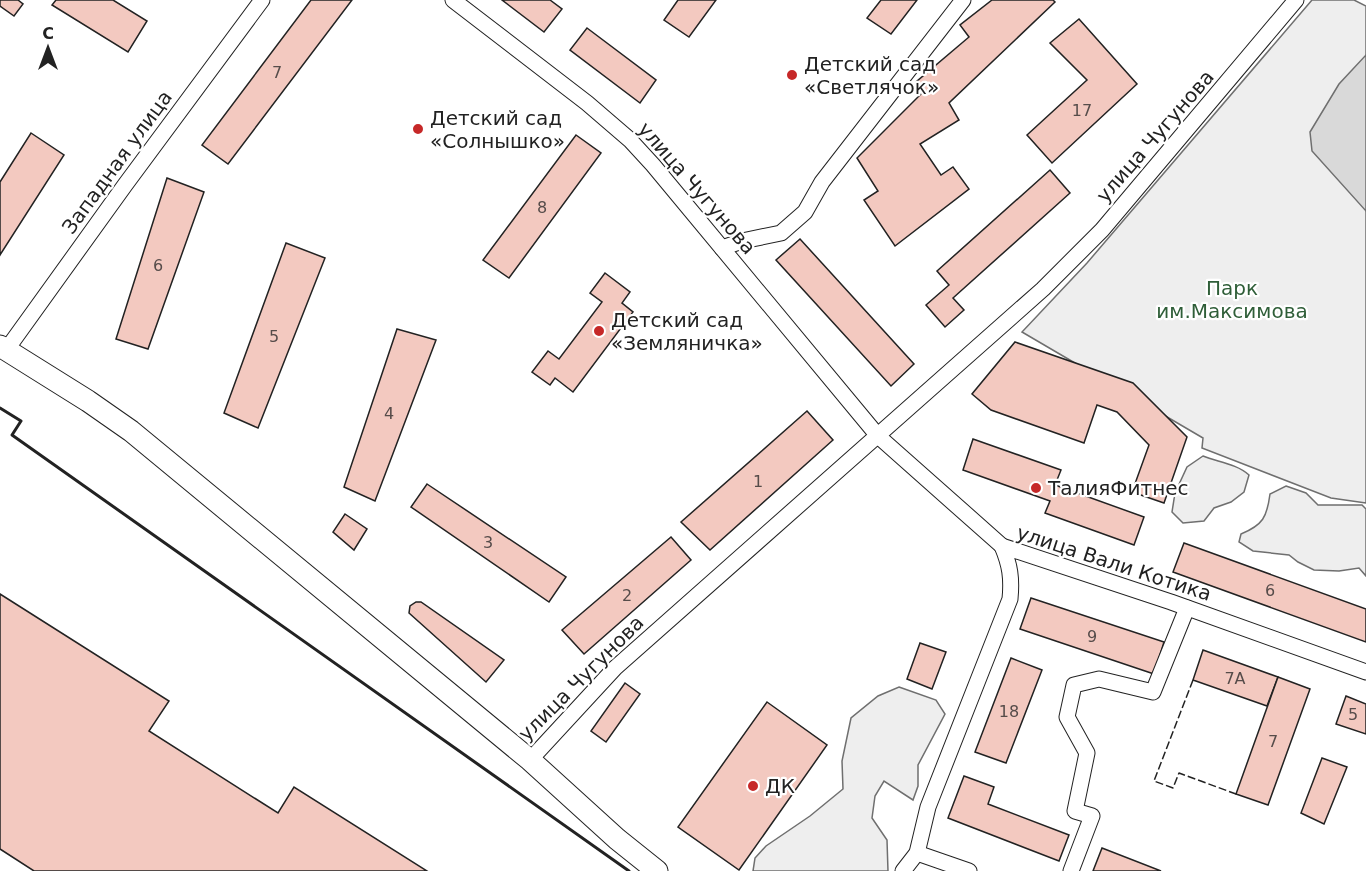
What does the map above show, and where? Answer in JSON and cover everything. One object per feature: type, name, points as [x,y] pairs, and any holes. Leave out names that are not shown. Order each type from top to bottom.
[{"type":"main road","points":[[3,347],[131,431],[530,760],[657,871]]},
{"type":"street","name":"Западная улица","points":[[3,347],[262,0]]},
{"type":"street","name":"улица Чугунова","points":[[453,0],[630,140],[879,436],[1002,546]]},
{"type":"street","points":[[722,248],[742,241],[781,233],[805,212],[822,182],[963,0]]},
{"type":"street","name":"улица Чугунова","points":[[530,760],[615,668],[1043,289],[1102,230],[1296,0]]},
{"type":"street","name":"улица Вали Котика","points":[[1002,546],[1187,608],[1366,672]]},
{"type":"street","name":"улица Вали Котика","points":[[903,871],[917,852],[928,807],[1010,599],[1012,581],[1010,566],[1002,546]]},
{"type":"street","points":[[1071,871],[1092,816],[1075,811],[1088,753],[1067,717],[1074,685],[1099,679],[1153,692],[1187,608]]},
{"type":"street","points":[[917,852],[969,871]]},
{"type":"green space","name":"Парк им.Максимова","points":[[1312,0],[1354,0],[1366,6],[1366,503],[1331,498],[1202,448],[1203,438],[1022,332],[1087,263]]},
{"type":"green space","points":[[1203,456],[1233,466],[1249,475],[1244,492],[1231,502],[1214,508],[1204,521],[1183,523],[1172,512],[1175,493],[1187,467]]},
{"type":"green space","points":[[1286,486],[1306,493],[1318,505],[1362,505],[1366,509],[1366,576],[1359,568],[1339,571],[1314,570],[1289,555],[1253,551],[1239,542],[1241,534],[1263,519],[1270,494]]},
{"type":"green space","points":[[899,687],[936,700],[945,714],[918,765],[918,786],[913,800],[884,781],[875,796],[872,818],[887,840],[888,871],[753,871],[755,858],[766,846],[810,816],[843,789],[842,761],[851,718],[878,696]]},
{"type":"shaded area","points":[[1366,55],[1366,211],[1312,151],[1310,132],[1339,84]]},
{"type":"building","points":[[0,0],[18,0],[23,4],[14,16],[0,6]]},
{"type":"building","points":[[56,0],[113,0],[147,21],[128,52],[52,5]]},
{"type":"building","points":[[311,0],[352,0],[228,164],[202,145]]},
{"type":"building","points":[[502,0],[550,0],[562,9],[544,32]]},
{"type":"building","points":[[678,0],[716,0],[689,37],[664,20]]},
{"type":"building","points":[[881,0],[917,0],[891,34],[867,18]]},
{"type":"building","points":[[992,0],[1053,0],[1055,2],[949,103],[959,120],[920,144],[941,175],[953,167],[969,189],[895,246],[864,200],[878,191],[857,158],[923,92],[916,82],[969,37],[960,25]]},
{"type":"building","points":[[1079,19],[1137,84],[1052,163],[1027,135],[1087,80],[1050,43]]},
{"type":"building","points":[[587,28],[656,80],[640,103],[570,50]]},
{"type":"building","points":[[31,133],[64,155],[0,255],[0,182]]},
{"type":"building","points":[[576,135],[601,153],[509,278],[483,260]]},
{"type":"building","points":[[1050,170],[1070,193],[953,298],[964,310],[945,327],[926,305],[949,285],[937,271]]},
{"type":"building","points":[[167,178],[204,192],[148,349],[116,339]]},
{"type":"building","points":[[800,239],[914,364],[891,386],[776,260]]},
{"type":"building","points":[[286,243],[325,258],[258,428],[224,413]]},
{"type":"building","name":"Детский сад «Земляничка»","points":[[605,273],[630,292],[622,303],[633,312],[573,392],[555,378],[550,385],[532,372],[548,351],[559,359],[602,302],[590,293]]},
{"type":"building","points":[[397,329],[436,340],[375,501],[344,487]]},
{"type":"building","points":[[1015,342],[1133,383],[1187,437],[1164,503],[1132,492],[1149,445],[1117,412],[1097,405],[1084,443],[991,410],[972,394]]},
{"type":"building","points":[[807,411],[833,440],[710,550],[681,522]]},
{"type":"building","points":[[973,439],[1061,470],[1055,485],[1144,517],[1134,545],[1045,513],[1050,501],[963,470]]},
{"type":"building","points":[[427,484],[566,577],[549,602],[411,507]]},
{"type":"building","points":[[345,514],[367,529],[354,550],[333,532]]},
{"type":"building","points":[[671,537],[691,560],[584,654],[562,630]]},
{"type":"building","points":[[1184,543],[1366,609],[1366,642],[1173,572]]},
{"type":"building","points":[[0,594],[169,701],[149,731],[278,813],[294,787],[427,871],[34,871],[0,849]]},
{"type":"building","points":[[1031,598],[1164,642],[1154,674],[1020,629]]},
{"type":"building","points":[[421,602],[504,660],[486,682],[409,613],[410,606]]},
{"type":"building","points":[[920,643],[946,652],[932,689],[907,679]]},
{"type":"building","points":[[1203,650],[1278,677],[1267,706],[1193,680]]},
{"type":"building","points":[[1011,658],[1042,670],[1006,763],[975,752]]},
{"type":"building","points":[[1278,677],[1310,689],[1268,805],[1236,794]]},
{"type":"building","points":[[625,683],[640,694],[606,742],[591,731]]},
{"type":"building","points":[[1346,696],[1366,704],[1366,734],[1336,724]]},
{"type":"building","name":"ДК","points":[[767,702],[827,745],[739,870],[678,827]]},
{"type":"building","points":[[1322,758],[1347,767],[1324,824],[1301,813]]},
{"type":"building","points":[[964,776],[994,787],[988,804],[1069,835],[1059,861],[948,818]]},
{"type":"building","points":[[1102,848],[1161,871],[1093,871]]},
{"type":"fence","points":[[1193,680],[1154,781],[1173,788],[1179,773],[1236,794]]},
{"type":"wall","points":[[0,408],[21,421],[12,435],[629,871]]},
{"type":"place","name":"Детский сад «Светлячок»","points":[[792,75]]},
{"type":"place","name":"Детский сад «Солнышко»","points":[[418,129]]},
{"type":"place","name":"Детский сад «Земляничка»","points":[[599,331]]},
{"type":"place","name":"ТалияФитнес","points":[[1036,488]]},
{"type":"place","name":"ДК","points":[[753,786]]}]
